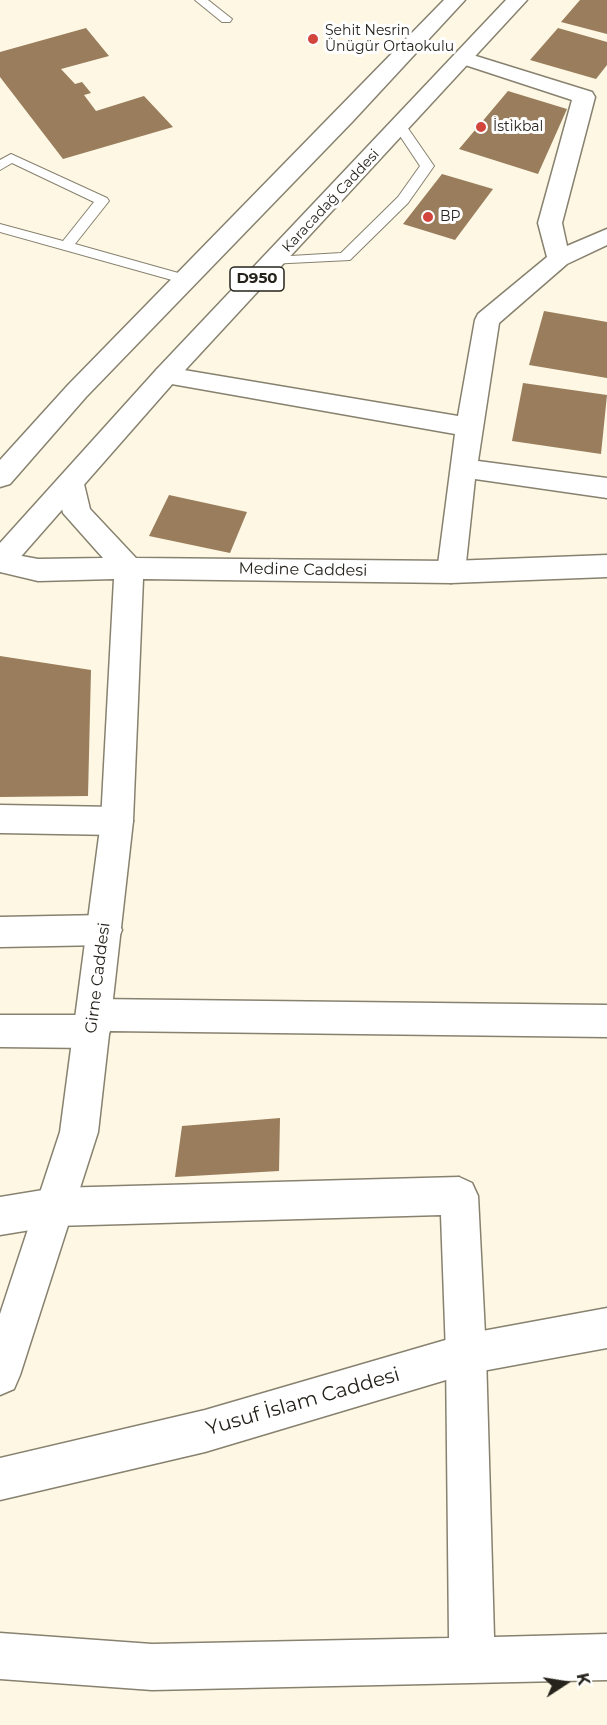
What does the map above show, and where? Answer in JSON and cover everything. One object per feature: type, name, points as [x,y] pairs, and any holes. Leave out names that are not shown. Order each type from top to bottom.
[{"type":"main road","name":"D950","points":[[0,477],[77,391],[455,0]]},
{"type":"main road","name":"Karacadağ Caddesi","points":[[0,562],[166,375],[517,0]]},
{"type":"main road","points":[[464,58],[584,97],[550,223],[559,259]]},
{"type":"main road","points":[[451,572],[463,468],[487,320],[559,259],[607,236]]},
{"type":"main road","points":[[166,375],[470,427]]},
{"type":"main road","points":[[463,468],[607,488]]},
{"type":"main road","points":[[70,484],[77,513],[129,568]]},
{"type":"main road","name":"Medine Caddesi","points":[[0,562],[38,570],[129,568],[451,572],[607,566]]},
{"type":"main road","name":"Girne Caddesi","points":[[3,1361],[79,1132],[117,821],[129,568]]},
{"type":"main road","points":[[0,819],[117,821]]},
{"type":"main road","points":[[0,932],[105,930]]},
{"type":"main road","points":[[0,1031],[93,1023],[607,1021]]},
{"type":"main road","points":[[0,1215],[55,1207],[459,1196],[466,1354],[472,1660]]},
{"type":"main road","name":"Yusuf İslam Caddesi","points":[[0,1479],[206,1431],[466,1354],[607,1328]]},
{"type":"main road","points":[[0,1656],[152,1667],[607,1657]]},
{"type":"lane","points":[[201,0],[226,19]]},
{"type":"lane","points":[[274,261],[345,257],[403,200],[427,166],[400,127]]},
{"type":"lane","points":[[0,165],[11,158],[102,201],[66,247]]},
{"type":"lane","points":[[0,228],[184,279]]},
{"type":"building","points":[[580,0],[607,0],[607,34],[561,22]]},
{"type":"building","points":[[86,28],[109,56],[61,69],[75,84],[82,82],[91,93],[84,95],[96,111],[144,96],[173,127],[63,159],[0,77],[0,52]]},
{"type":"building","points":[[558,28],[607,42],[607,65],[596,79],[530,60]]},
{"type":"building","points":[[508,91],[567,109],[538,174],[459,149]]},
{"type":"building","points":[[442,174],[493,189],[455,240],[403,224]]},
{"type":"building","points":[[544,311],[607,322],[607,378],[529,365]]},
{"type":"building","points":[[523,383],[607,395],[601,454],[512,441]]},
{"type":"building","points":[[169,495],[247,512],[230,553],[149,536]]},
{"type":"building","points":[[0,656],[91,670],[88,796],[0,797]]},
{"type":"building","points":[[280,1118],[279,1171],[175,1177],[182,1126]]},
{"type":"place","name":"Şehit Nesrin Ünügür Ortaokulu","points":[[313,39]]},
{"type":"place","name":"İstikbal","points":[[481,127]]},
{"type":"place","name":"BP","points":[[428,217]]}]
